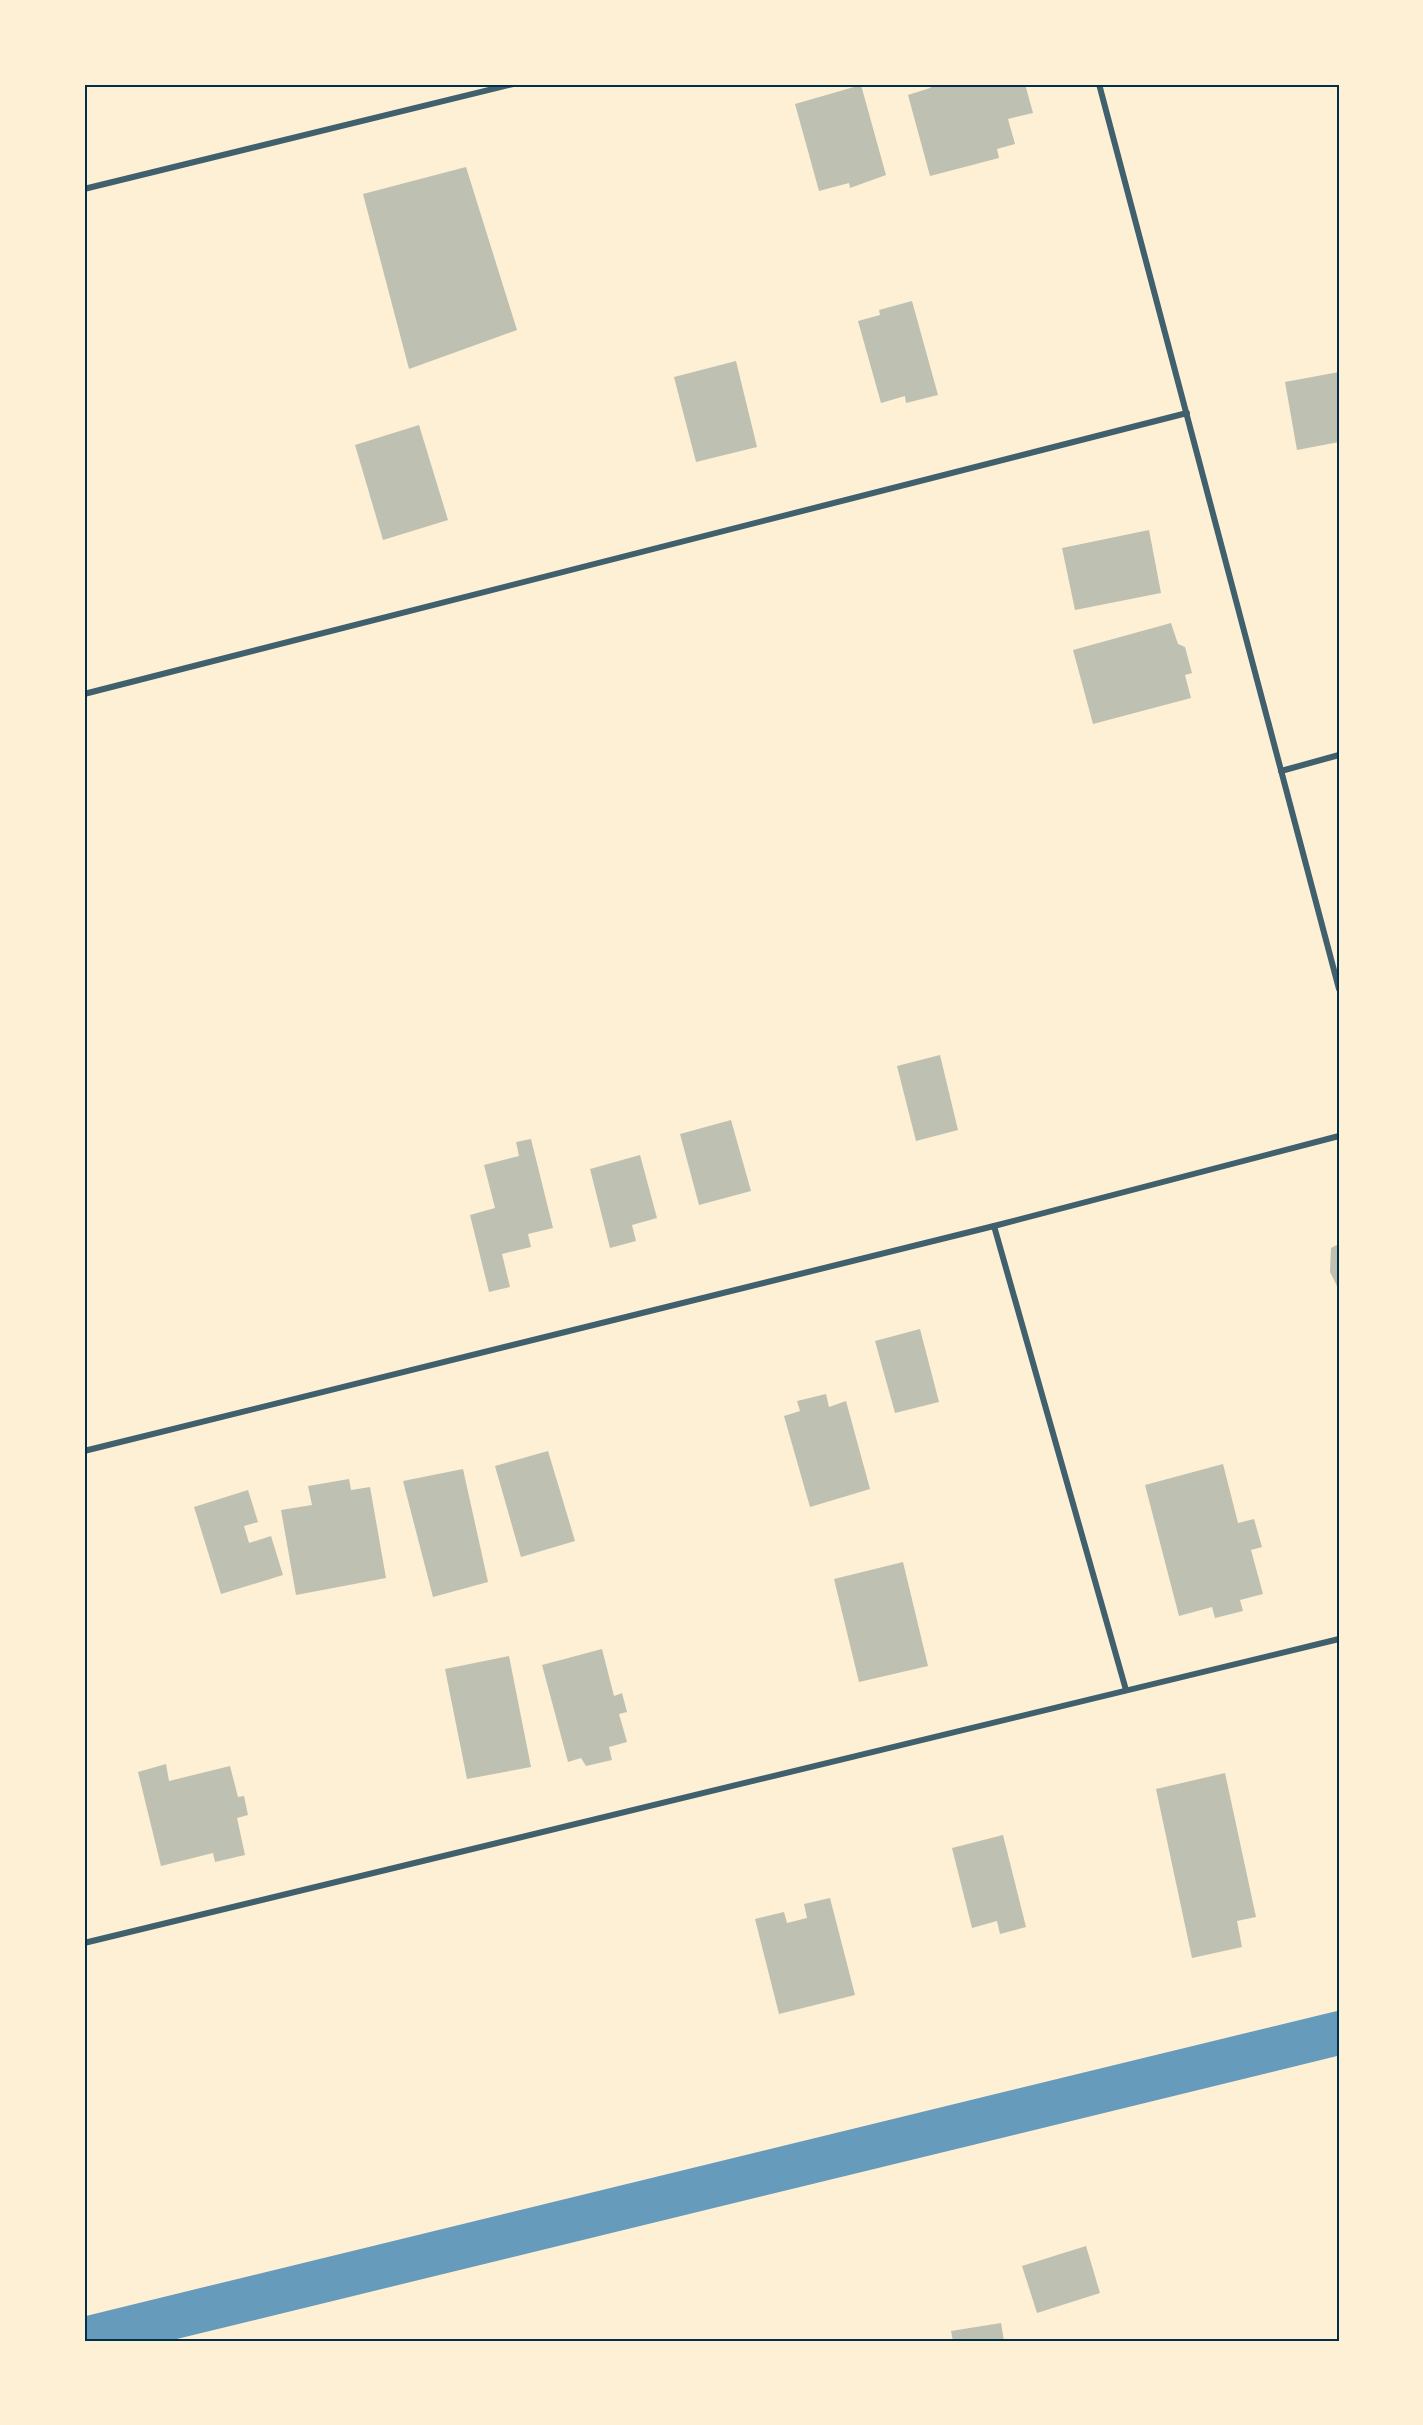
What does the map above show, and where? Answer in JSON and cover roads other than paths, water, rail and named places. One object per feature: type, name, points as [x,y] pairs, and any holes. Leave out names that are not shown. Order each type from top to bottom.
[{"type":"street","points":[[84,189],[513,84]]},
{"type":"street","points":[[1099,84],[1339,989]]},
{"type":"street","points":[[84,694],[1186,413]]},
{"type":"street","points":[[1281,771],[1339,754]]},
{"type":"street","points":[[84,1451],[994,1226],[1339,1136]]},
{"type":"street","points":[[994,1226],[1126,1690]]},
{"type":"street","points":[[84,1942],[1339,1639]]},
{"type":"waterway","points":[[84,2339],[1339,2033]]}]
